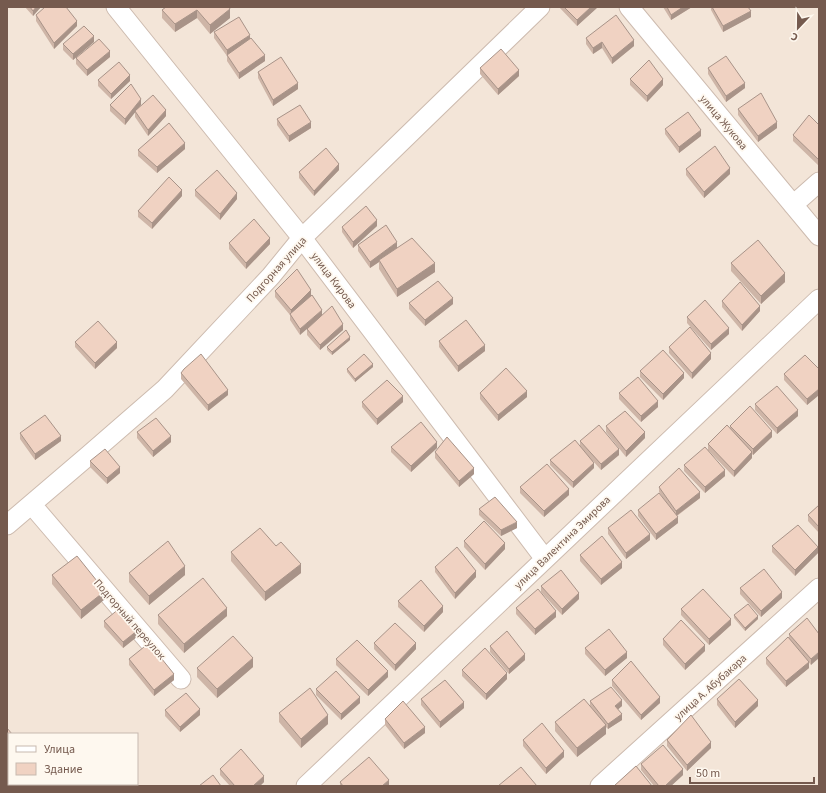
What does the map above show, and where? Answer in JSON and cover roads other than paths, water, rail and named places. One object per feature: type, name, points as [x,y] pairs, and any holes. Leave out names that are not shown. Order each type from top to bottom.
[{"type":"street","name":"улица Кирова","points":[[116,7],[302,238],[545,559]]},
{"type":"street","name":"Подгорная улица","points":[[7,525],[32,505],[164,389],[270,276],[302,238],[540,7]]},
{"type":"street","name":"улица Жукова","points":[[629,7],[819,236]]},
{"type":"street","points":[[793,205],[819,182]]},
{"type":"street","name":"улица Валентина Эмирова","points":[[306,786],[819,299]]},
{"type":"street","name":"Подгорный переулок","points":[[32,505],[181,679]]},
{"type":"street","name":"улица А. Абубакара","points":[[600,786],[819,588]]}]
